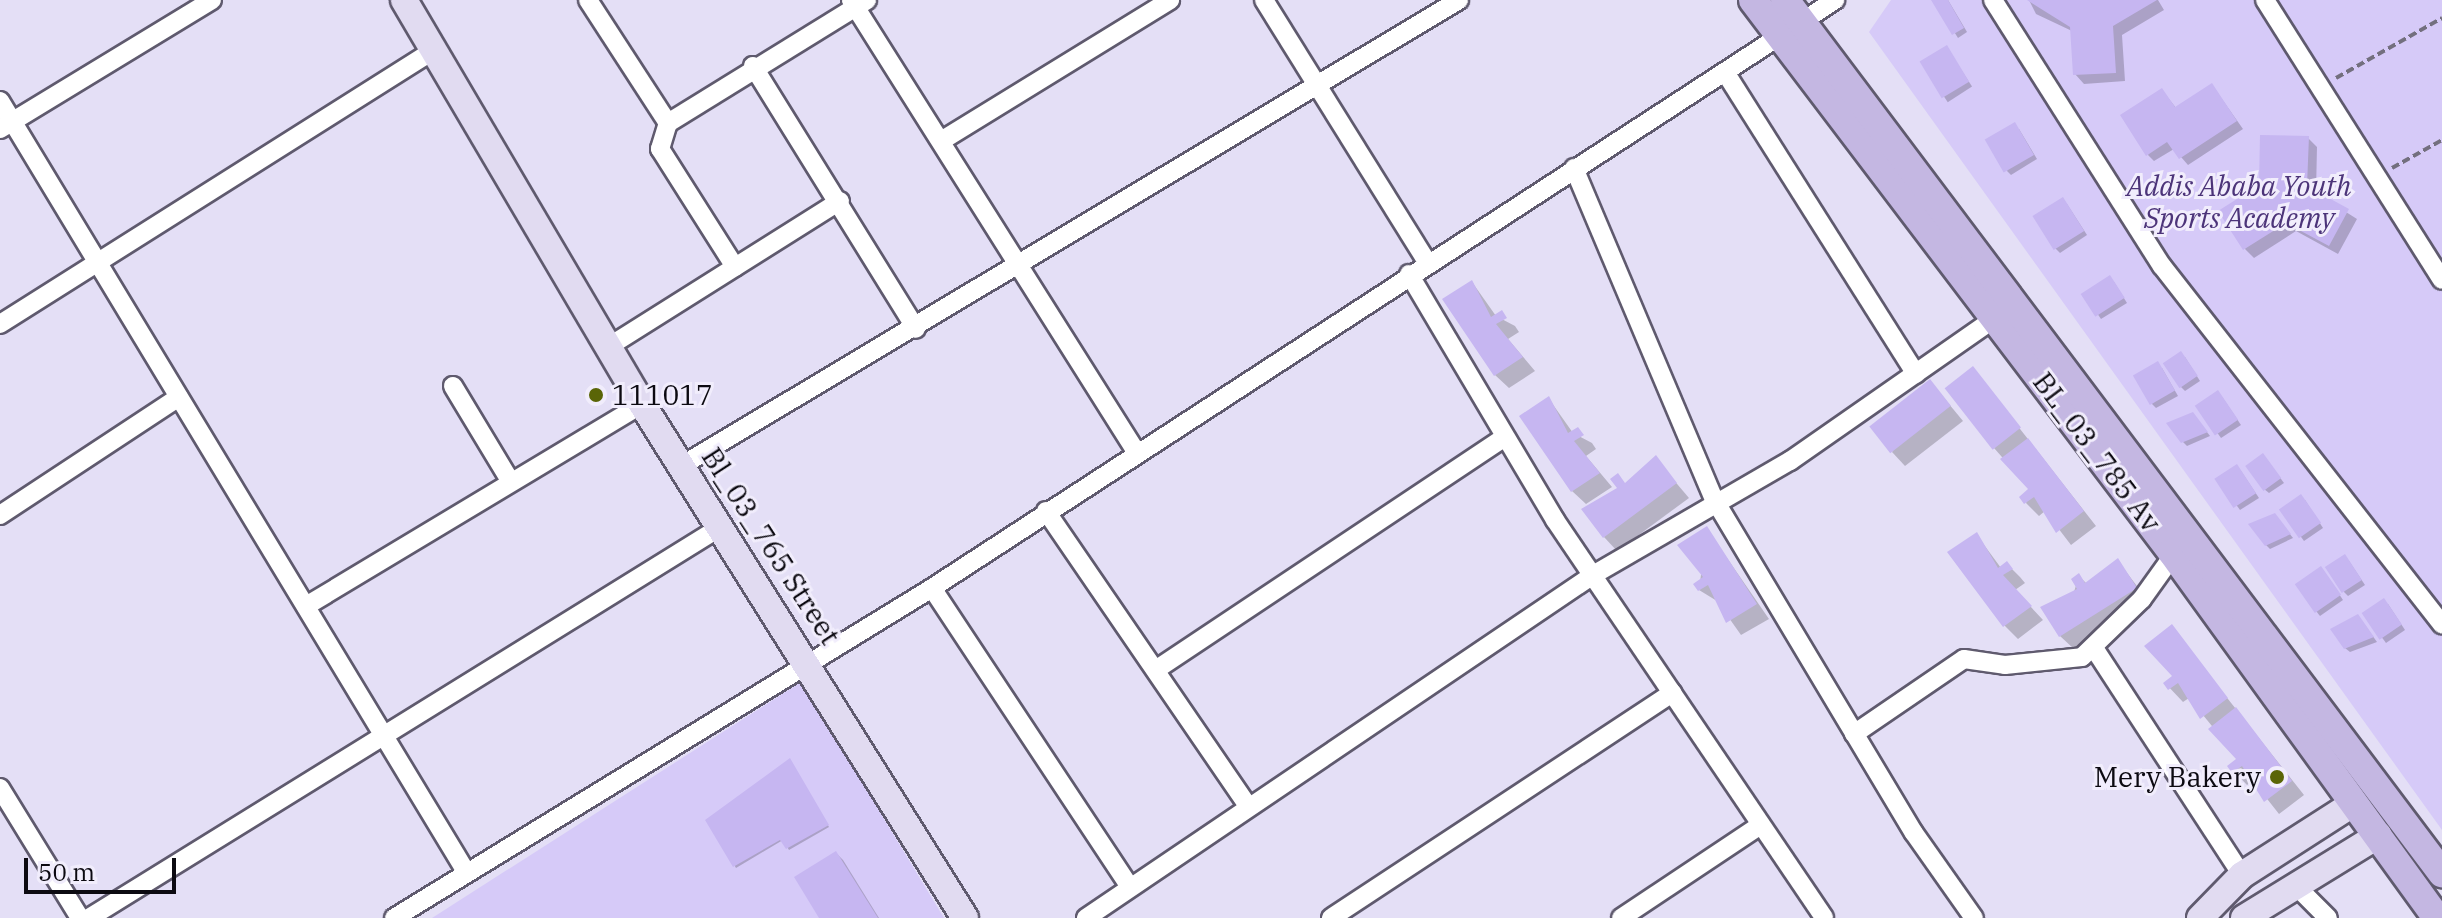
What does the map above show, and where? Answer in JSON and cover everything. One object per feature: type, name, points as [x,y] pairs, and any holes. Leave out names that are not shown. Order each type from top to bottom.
[{"type":"main road","name":"BL_03_785 Av","points":[[1753,0],[1788,21],[2180,546],[2354,803],[2435,914]]},
{"type":"main road","name":"BL_03_785 Av","points":[[1788,21],[1995,318],[2442,873]]},
{"type":"street","points":[[7,125],[212,0]]},
{"type":"street","name":"Bl_03_765 Street","points":[[404,0],[642,404],[806,659],[965,918]]},
{"type":"street","points":[[941,141],[1170,0]]},
{"type":"street","points":[[1264,0],[1427,262]]},
{"type":"street","points":[[681,466],[1318,90],[1459,0]]},
{"type":"street","points":[[394,918],[465,870],[806,659],[932,588],[1135,450],[1725,72],[1788,21],[1835,0]]},
{"type":"street","points":[[1993,0],[2162,266],[2442,625]]},
{"type":"street","points":[[2265,0],[2372,178],[2442,280]]},
{"type":"street","points":[[594,2],[668,123]]},
{"type":"street","points":[[735,267],[660,149],[668,123],[753,66],[858,2],[941,141],[1135,450]]},
{"type":"street","points":[[0,324],[434,50]]},
{"type":"street","points":[[753,66],[840,201],[916,329]]},
{"type":"street","points":[[1725,72],[1916,374]]},
{"type":"street","points":[[0,101],[7,125],[100,259],[179,397],[465,870]]},
{"type":"street","points":[[1574,168],[1714,499],[1854,734],[1974,918]]},
{"type":"street","points":[[608,347],[840,201]]},
{"type":"street","points":[[1409,274],[1503,438],[1759,826],[1824,918]]},
{"type":"street","points":[[1086,918],[1247,805],[1593,575],[1714,499],[1790,461],[1995,318]]},
{"type":"street","points":[[453,386],[509,479]]},
{"type":"street","points":[[0,515],[179,397]]},
{"type":"street","points":[[306,606],[509,479],[642,404]]},
{"type":"street","points":[[1157,669],[1503,438]]},
{"type":"street","points":[[1046,511],[1157,669],[1247,805]]},
{"type":"street","points":[[89,918],[719,528]]},
{"type":"street","points":[[1854,734],[1964,659],[2005,665],[2082,657],[2142,599],[2180,546]]},
{"type":"street","points":[[932,588],[1130,887]]},
{"type":"street","points":[[2094,648],[2242,875]]},
{"type":"street","points":[[1331,918],[1672,693]]},
{"type":"street","points":[[0,788],[80,918]]},
{"type":"street","points":[[2200,918],[2242,875],[2354,803]]},
{"type":"street","points":[[1621,918],[1759,826]]},
{"type":"street","points":[[2244,918],[2379,835]]},
{"type":"street","points":[[2296,886],[2328,918]]},
{"type":"path","points":[[2318,88],[2442,18]]},
{"type":"path","points":[[2372,178],[2442,140]]},
{"type":"green space","name":"Addis Ababa Youth Sports Academy","points":[[1891,0],[2442,0],[2442,830],[1869,32]]},
{"type":"green space","points":[[801,682],[944,918],[432,918]]},
{"type":"building","points":[[1931,0],[1948,0],[1964,28],[1952,35]]},
{"type":"building","points":[[2027,0],[2157,0],[2113,26],[2116,73],[2073,75],[2070,27]]},
{"type":"building","points":[[1947,45],[1969,82],[1942,98],[1920,61]]},
{"type":"building","points":[[2212,83],[2237,121],[2179,159],[2167,142],[2146,156],[2120,115],[2162,88],[2175,107]]},
{"type":"building","points":[[2015,122],[2034,155],[2004,172],[1985,140]]},
{"type":"building","points":[[2260,135],[2309,136],[2307,186],[2349,209],[2329,246],[2286,223],[2243,250],[2218,211],[2259,185]]},
{"type":"building","points":[[2063,197],[2084,231],[2054,250],[2032,216]]},
{"type":"building","points":[[2110,275],[2125,298],[2095,317],[2081,294]]},
{"type":"building","points":[[1472,280],[1491,317],[1502,310],[1507,318],[1496,324],[1523,357],[1494,376],[1442,299]]},
{"type":"building","points":[[2181,351],[2198,376],[2180,388],[2163,363]]},
{"type":"building","points":[[2158,361],[2175,390],[2150,405],[2133,376]]},
{"type":"building","points":[[1973,366],[2021,427],[1993,450],[1945,388]]},
{"type":"building","points":[[1930,379],[1951,406],[1890,453],[1869,426]]},
{"type":"building","points":[[2218,390],[2238,420],[2215,436],[2195,406]]},
{"type":"building","points":[[1549,396],[1568,433],[1578,427],[1584,435],[1574,441],[1600,473],[1571,492],[1519,416]]},
{"type":"building","points":[[2193,412],[2208,432],[2181,443],[2166,423]]},
{"type":"building","points":[[2028,438],[2084,511],[2056,533],[2034,497],[2024,504],[2019,497],[2028,489],[2000,459]]},
{"type":"building","points":[[2263,453],[2281,478],[2263,491],[2245,466]]},
{"type":"building","points":[[1656,455],[1677,483],[1603,538],[1581,509],[1617,488],[1610,479],[1618,473],[1625,483]]},
{"type":"building","points":[[2237,464],[2256,493],[2233,508],[2214,479]]},
{"type":"building","points":[[2301,494],[2321,523],[2299,538],[2279,509]]},
{"type":"building","points":[[2275,513],[2291,534],[2265,546],[2248,524]]},
{"type":"building","points":[[1707,526],[1757,604],[1726,623],[1708,585],[1698,591],[1693,584],[1703,577],[1677,545]]},
{"type":"building","points":[[1977,532],[1998,568],[2007,561],[2013,569],[2003,575],[2032,606],[2003,627],[1947,552]]},
{"type":"building","points":[[2345,554],[2362,580],[2342,593],[2325,567]]},
{"type":"building","points":[[2118,558],[2137,588],[2059,637],[2040,607],[2077,589],[2071,579],[2079,573],[2085,583]]},
{"type":"building","points":[[2321,566],[2341,595],[2315,613],[2295,584]]},
{"type":"building","points":[[2384,598],[2402,625],[2380,640],[2362,613]]},
{"type":"building","points":[[2358,614],[2374,637],[2344,649],[2330,629]]},
{"type":"building","points":[[2172,624],[2228,698],[2200,719],[2178,683],[2168,690],[2163,683],[2172,676],[2144,646]]},
{"type":"building","points":[[2236,707],[2292,781],[2264,802],[2242,766],[2232,773],[2227,766],[2236,759],[2208,729]]},
{"type":"building","points":[[790,758],[829,825],[786,849],[780,840],[733,867],[705,820]]},
{"type":"building","points":[[836,851],[878,918],[819,918],[794,877]]},
{"type":"place","name":"111017","points":[[596,395]]},
{"type":"place","name":"Mery Bakery","points":[[2277,777]]}]
